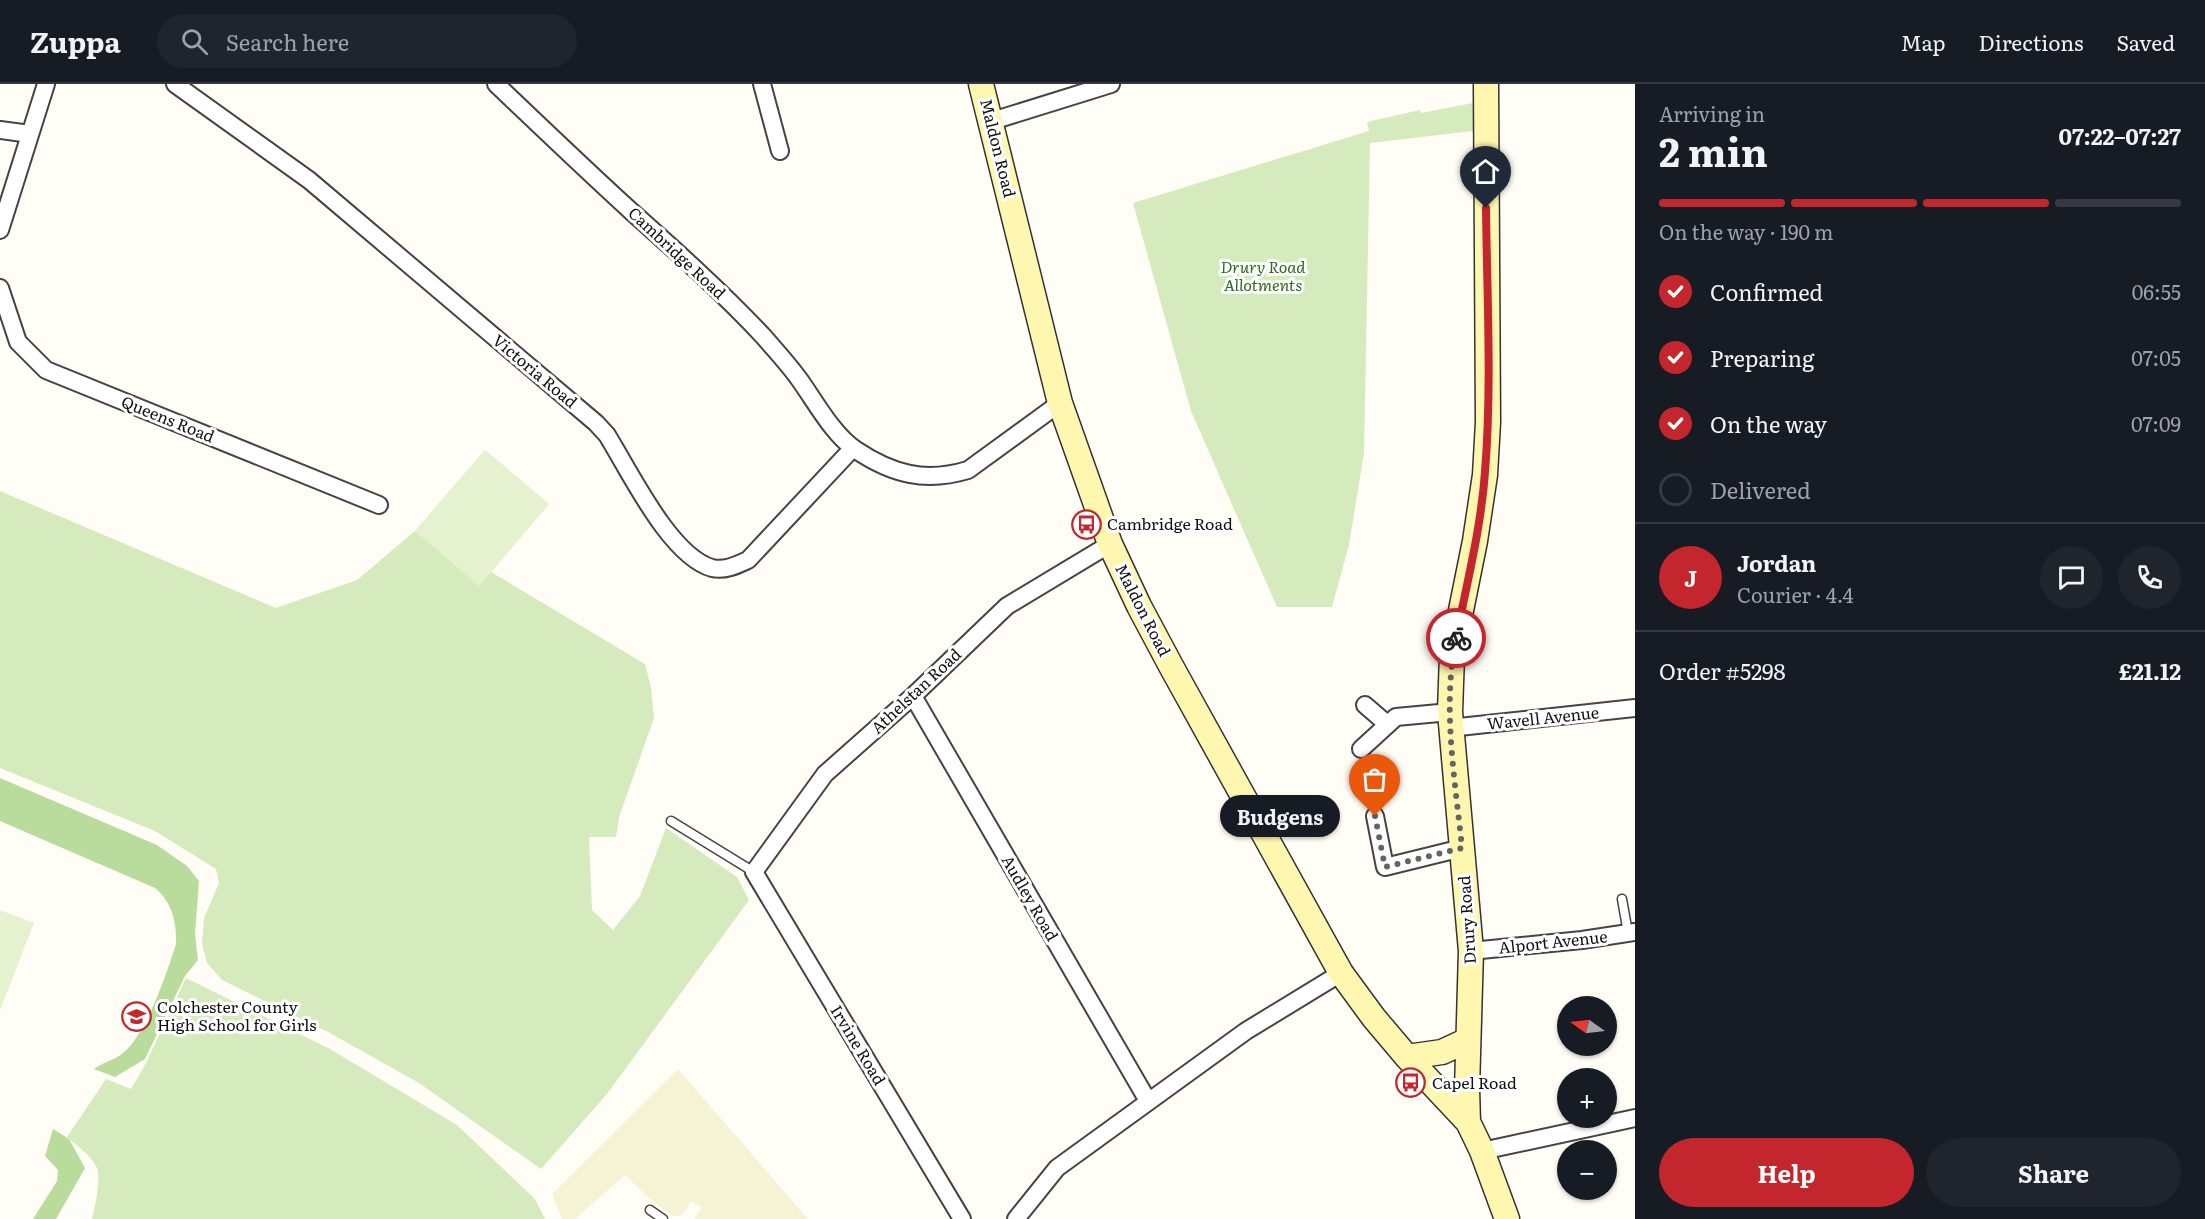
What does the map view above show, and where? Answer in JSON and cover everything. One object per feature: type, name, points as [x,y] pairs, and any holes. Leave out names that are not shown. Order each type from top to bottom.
[{"type":"main road","name":"Maldon Road","points":[[981,84],[1060,403],[1110,544],[1139,606],[1341,973],[1374,1018],[1407,1057],[1468,1122]]},
{"type":"main road","name":"Drury Road","points":[[1468,1122],[1471,951],[1450,720],[1452,655],[1475,541],[1485,475],[1488,422],[1486,84]]},
{"type":"main road","points":[[1407,1057],[1442,1052],[1468,1040]]},
{"type":"main road","points":[[1468,1122],[1482,1151],[1507,1219]]},
{"type":"street","points":[[0,230],[46,84]]},
{"type":"street","name":"Victoria Road","points":[[175,84],[309,180],[597,423],[607,435],[664,527],[688,555],[700,563],[715,568],[730,568],[748,560],[853,448]]},
{"type":"street","name":"Cambridge Road","points":[[496,84],[691,265],[763,337],[797,376],[829,422],[853,448],[888,469],[907,474],[930,476],[952,475],[968,470],[1060,403]]},
{"type":"street","points":[[762,84],[780,151]]},
{"type":"street","points":[[992,121],[1111,84]]},
{"type":"street","points":[[0,130],[30,134]]},
{"type":"street","name":"Queens Road","points":[[0,288],[18,342],[46,370],[379,505]]},
{"type":"street","name":"Athelstan Road","points":[[754,872],[825,774],[913,696],[1007,606],[1110,544]]},
{"type":"street","name":"Audley Road","points":[[913,696],[1148,1101]]},
{"type":"street","points":[[1361,749],[1373,740],[1387,724],[1365,705]]},
{"type":"street","name":"Wavell Avenue","points":[[1387,724],[1396,717],[1450,720],[1635,708]]},
{"type":"street","points":[[1375,816],[1385,867],[1462,848]]},
{"type":"street","name":"Irvine Road","points":[[754,872],[962,1219]]},
{"type":"street","name":"Alport Avenue","points":[[1471,951],[1582,940],[1631,932]]},
{"type":"street","points":[[1016,1219],[1057,1168],[1246,1031],[1341,973]]},
{"type":"street","points":[[1482,1151],[1635,1118]]},
{"type":"lane","points":[[671,821],[754,872]]},
{"type":"lane","points":[[1622,899],[1631,932]]},
{"type":"lane","points":[[650,1210],[663,1219]]},
{"type":"shaded area","points":[[678,1069],[808,1219],[694,1219],[702,1208],[691,1201],[684,1213],[672,1216],[625,1175],[575,1219],[562,1219],[552,1194]]},
{"type":"green space","name":"Drury Road Allotments","points":[[1473,103],[1473,131],[1370,143],[1364,453],[1349,545],[1332,607],[1277,607],[1191,411],[1133,203],[1369,131],[1367,122],[1420,110],[1421,113]]},
{"type":"green space","points":[[485,450],[549,504],[491,572],[645,664],[651,687],[654,718],[619,817],[616,837],[589,837],[592,910],[613,930],[640,896],[666,828],[737,877],[749,900],[607,1094],[541,1169],[419,1083],[328,1032],[222,980],[207,963],[202,944],[204,918],[219,883],[216,869],[155,831],[0,768],[0,491],[276,608],[357,580],[415,531]]},
{"type":"green space","points":[[485,450],[549,504],[479,586],[415,531]]},
{"type":"green space","points":[[0,778],[157,845],[187,866],[199,881],[195,934],[198,960],[185,976],[145,1059],[115,1077],[94,1069],[129,1048],[146,1021],[161,988],[176,944],[176,928],[172,913],[166,900],[155,888],[0,821]]},
{"type":"green space","points":[[0,910],[34,923],[0,1010]]},
{"type":"green space","points":[[186,978],[330,1049],[457,1125],[535,1199],[545,1219],[92,1219],[98,1186],[97,1168],[88,1155],[67,1137],[106,1079],[131,1089],[145,1065]]},
{"type":"green space","points":[[53,1129],[69,1139],[85,1168],[56,1219],[33,1219],[57,1181],[58,1170],[45,1156]]},
{"type":"way so far","points":[[1375,816],[1385,867],[1462,848],[1450,728],[1452,655],[1456,638]]},
{"type":"place","name":"Cambridge Road","points":[[1086,524]]},
{"type":"place","name":"Budgens","points":[[1375,816]]},
{"type":"place","name":"Colchester County High School for Girls","points":[[136,1016]]},
{"type":"place","name":"Capel Road","points":[[1411,1083]]},
{"type":"route","points":[[1456,638],[1485,475],[1488,422],[1486,208]]}]
